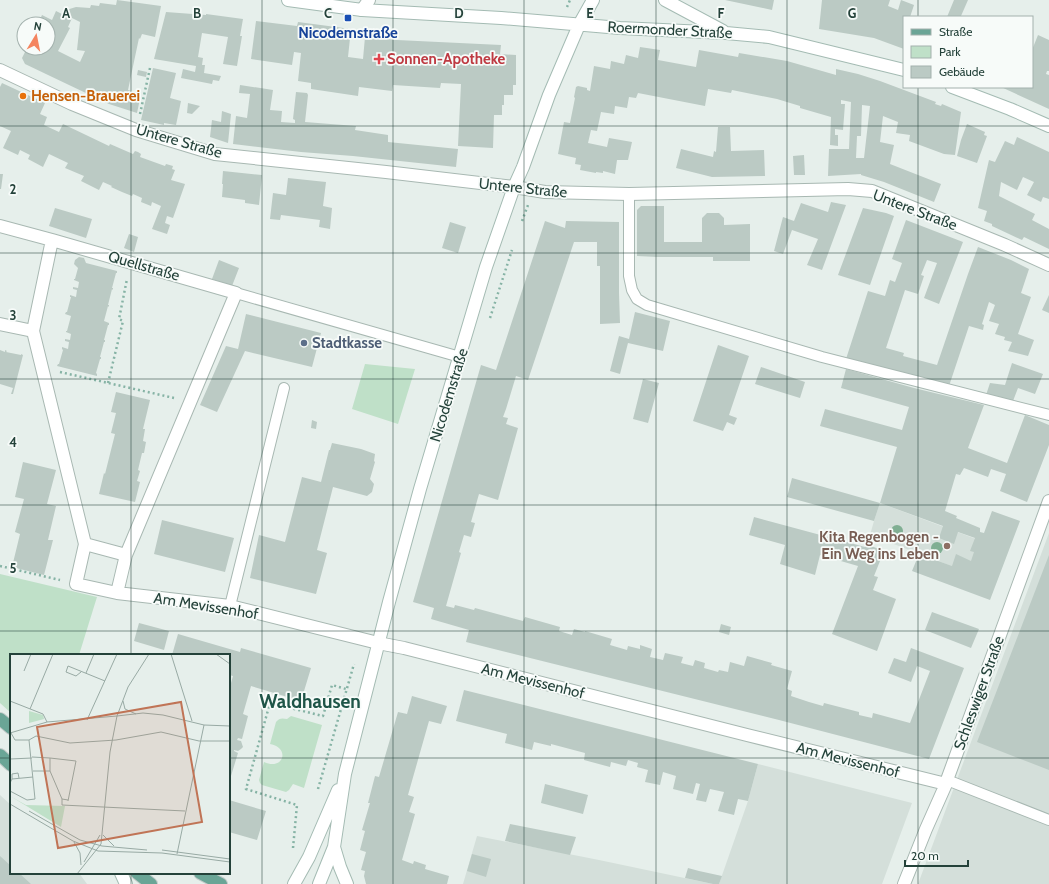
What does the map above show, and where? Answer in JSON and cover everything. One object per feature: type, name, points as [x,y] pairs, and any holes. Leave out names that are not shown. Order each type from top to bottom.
[{"type":"main road","points":[[0,719],[10,727]]},
{"type":"main road","points":[[0,755],[10,763]]},
{"type":"main road","points":[[138,874],[151,884]]},
{"type":"main road","points":[[202,874],[221,884]]},
{"type":"street","name":"Roermonder Straße","points":[[288,0],[365,5],[579,25],[726,33],[769,37],[903,70]]},
{"type":"street","name":"Nicodemstraße","points":[[319,884],[334,847],[345,774],[388,602],[486,267],[548,95],[579,25],[592,0]]},
{"type":"street","points":[[666,0],[726,33]]},
{"type":"street","name":"Untere Straße","points":[[0,70],[72,104],[136,130],[215,154],[386,172],[545,192],[629,194],[848,189],[872,191],[1049,265]]},
{"type":"street","points":[[955,88],[1010,109],[1049,126]]},
{"type":"street","name":"Quellstraße","points":[[0,226],[236,293]]},
{"type":"street","points":[[52,240],[33,331],[85,544],[76,584]]},
{"type":"street","points":[[118,593],[126,555],[236,293]]},
{"type":"street","points":[[0,324],[33,331]]},
{"type":"street","name":"Schleswiger Straße","points":[[904,884],[946,782],[1049,501]]},
{"type":"street","points":[[85,544],[126,555]]},
{"type":"street","name":"Am Mevissenhof","points":[[76,584],[118,593],[230,606],[378,643],[404,648],[747,735],[946,782]]},
{"type":"street","name":"Nicodemstraße","points":[[294,884],[308,857],[345,774]]},
{"type":"street","points":[[334,847],[347,884]]},
{"type":"street","points":[[121,874],[126,884]]},
{"type":"lane","points":[[629,194],[629,276],[632,290],[637,299],[647,306],[822,357],[1049,415]]},
{"type":"lane","points":[[236,293],[460,357]]},
{"type":"lane","points":[[230,606],[284,388]]},
{"type":"lane","points":[[946,782],[1049,820]]},
{"type":"path","points":[[136,130],[150,68]]},
{"type":"path","points":[[520,226],[533,190]]},
{"type":"path","points":[[489,322],[512,247]]},
{"type":"path","points":[[108,383],[123,321],[119,319],[131,262]]},
{"type":"path","points":[[42,368],[190,402]]},
{"type":"path","points":[[0,566],[76,584]]},
{"type":"path","points":[[293,855],[297,805],[246,789],[270,703],[323,716],[332,685],[346,689]]},
{"type":"shaded area","name":"Kita Regenbogen - Ein Weg ins Leben","points":[[880,503],[1008,551],[996,583],[870,535]]},
{"type":"shaded area","points":[[1049,533],[1049,884],[918,884]]},
{"type":"shaded area","points":[[758,764],[912,803],[882,884],[719,884],[748,801]]},
{"type":"shaded area","points":[[0,795],[10,804],[10,874],[80,874],[87,884],[0,884]]},
{"type":"shaded area","points":[[477,836],[599,860],[713,884],[463,884]]},
{"type":"green space","points":[[365,364],[415,369],[398,424],[352,409]]},
{"type":"green space","points":[[0,574],[97,597],[79,654],[10,654],[10,712],[0,703]]},
{"type":"green space","points":[[291,716],[322,725],[304,788],[293,784],[286,792],[262,785],[259,780],[264,762],[276,764],[282,758],[281,750],[277,746],[270,744],[276,722],[279,719],[287,719]]},
{"type":"building","points":[[117,0],[161,6],[155,37],[142,34],[140,39],[139,38],[128,90],[141,94],[137,113],[109,104],[25,64],[22,58],[23,56],[56,56],[56,16],[54,16],[56,11],[62,14],[63,11],[76,7],[90,8],[91,5],[99,6],[100,3],[116,5]],"holes":[[[72,18],[80,22],[77,50],[85,51],[80,62],[58,51],[70,28],[68,27]]]},
{"type":"building","points":[[725,0],[774,0],[772,10]]},
{"type":"building","points":[[822,0],[890,0],[888,6],[898,10],[901,0],[914,5],[910,16],[903,16],[903,49],[874,38],[819,29]]},
{"type":"building","points":[[954,0],[968,0],[961,16],[947,16]]},
{"type":"building","points":[[166,12],[206,14],[243,19],[237,66],[223,64],[228,37],[202,33],[198,57],[203,58],[202,65],[205,65],[204,73],[221,76],[219,81],[213,80],[212,84],[181,78],[183,69],[195,72],[196,66],[154,59]]},
{"type":"building","points":[[256,21],[297,26],[298,22],[351,29],[348,57],[363,59],[365,37],[501,45],[500,54],[516,55],[516,85],[513,85],[513,95],[504,95],[502,115],[494,115],[493,148],[458,146],[461,84],[441,83],[440,88],[393,85],[392,91],[359,87],[358,96],[311,89],[311,83],[298,81],[301,53],[294,52],[292,65],[251,59]]},
{"type":"building","points":[[1038,35],[1049,40],[1049,71],[1047,71],[1046,74],[1049,75],[1049,109],[1003,88],[1033,88],[1033,48]]},
{"type":"building","points":[[640,47],[660,50],[658,60],[696,67],[699,50],[738,57],[739,53],[787,61],[836,75],[836,69],[858,74],[936,102],[935,104],[941,106],[942,104],[961,112],[955,155],[944,154],[909,141],[910,135],[896,133],[898,122],[883,116],[880,142],[894,145],[890,164],[941,184],[934,202],[861,174],[828,176],[829,149],[849,149],[851,102],[841,100],[841,104],[845,104],[843,130],[835,129],[835,135],[838,135],[838,146],[830,145],[831,117],[800,108],[800,106],[777,99],[732,90],[731,93],[708,89],[705,106],[638,93],[636,98],[629,97],[627,108],[615,106],[614,114],[601,112],[597,131],[591,130],[588,143],[607,147],[609,138],[632,142],[628,160],[617,160],[615,174],[603,171],[603,173],[596,173],[580,170],[581,165],[575,164],[576,158],[558,154],[564,122],[570,123],[576,87],[587,88],[587,90],[590,91],[594,66],[610,69],[611,61],[624,64],[626,55],[638,58]],"holes":[[[862,105],[870,106],[864,158],[856,158],[857,136],[861,136]]]},
{"type":"building","points":[[153,68],[176,73],[170,98],[181,101],[176,125],[164,123],[164,125],[141,120]]},
{"type":"building","points":[[138,70],[147,72],[146,77],[137,75]]},
{"type":"building","points":[[2,83],[45,103],[40,114],[47,117],[44,125],[59,132],[63,124],[109,146],[110,144],[133,154],[135,151],[141,154],[140,157],[165,166],[166,164],[173,166],[172,169],[175,170],[171,180],[185,184],[173,218],[167,216],[165,223],[170,225],[167,234],[152,229],[161,206],[152,202],[151,206],[141,202],[142,198],[133,194],[132,196],[122,192],[103,182],[99,190],[81,181],[84,176],[65,168],[68,163],[49,154],[43,167],[28,159],[30,155],[20,150],[18,155],[3,148],[11,131],[0,126],[0,87]]},
{"type":"building","points":[[240,85],[273,90],[270,110],[282,111],[281,122],[295,123],[295,120],[293,119],[296,92],[307,93],[305,122],[356,126],[355,130],[388,135],[388,142],[458,149],[456,167],[233,144],[236,116],[247,118],[250,94],[239,93]]},
{"type":"building","points":[[188,103],[200,106],[192,114],[187,113]]},
{"type":"building","points":[[222,111],[231,114],[228,143],[210,137],[212,120],[221,122]]},
{"type":"building","points":[[967,124],[985,132],[984,135],[987,136],[977,163],[957,156]]},
{"type":"building","points":[[718,127],[730,127],[731,151],[764,150],[765,176],[712,177],[676,168],[681,149],[713,157],[714,151],[716,152]]},
{"type":"building","points":[[1017,137],[1049,152],[1049,199],[1043,197],[1041,202],[1027,195],[1034,182],[1023,177],[1017,190],[1001,182],[999,196],[1035,214],[1032,220],[1049,229],[1049,249],[1024,237],[1022,240],[992,226],[992,224],[984,221],[987,211],[978,208],[989,160],[995,162],[1005,141],[1014,145]]},
{"type":"building","points":[[804,155],[805,175],[794,175],[793,156]]},
{"type":"building","points":[[223,171],[262,175],[259,205],[245,203],[245,200],[222,197]]},
{"type":"building","points":[[0,174],[3,174],[1,189],[0,189]]},
{"type":"building","points":[[288,178],[326,182],[323,206],[332,208],[330,229],[319,227],[320,220],[281,215],[280,220],[270,219],[273,193],[286,195]]},
{"type":"building","points":[[831,202],[846,205],[822,270],[807,265],[818,239],[792,230],[783,254],[774,251],[783,217],[794,221],[801,203],[828,212]]},
{"type":"building","points":[[641,206],[664,206],[664,242],[702,242],[702,218],[707,213],[719,213],[724,218],[724,225],[750,224],[750,261],[713,261],[713,257],[637,256],[637,210]]},
{"type":"building","points":[[55,208],[92,219],[86,238],[49,226]]},
{"type":"building","points":[[863,208],[894,216],[870,285],[838,275]]},
{"type":"building","points":[[906,220],[963,242],[939,304],[924,298],[937,263],[927,260],[921,275],[924,276],[918,294],[905,290],[886,348],[904,353],[903,356],[937,365],[978,247],[1029,269],[1021,293],[1031,297],[1018,334],[1034,340],[1028,356],[1008,351],[1012,342],[1004,340],[1005,337],[995,334],[999,324],[989,321],[995,305],[989,302],[982,324],[984,325],[983,330],[969,326],[949,386],[846,359],[868,291],[885,296],[890,280],[895,282],[902,263],[892,259]]},
{"type":"building","points":[[545,221],[565,228],[566,221],[619,222],[620,323],[600,324],[600,266],[597,266],[597,242],[574,242],[528,380],[516,376],[503,417],[508,418],[506,424],[518,428],[498,500],[479,494],[471,522],[475,523],[471,537],[464,535],[459,552],[461,553],[446,606],[454,608],[455,605],[474,610],[475,608],[523,621],[525,617],[560,627],[559,631],[572,635],[574,629],[585,631],[612,639],[610,645],[627,650],[628,646],[640,649],[640,645],[652,649],[650,657],[663,660],[665,653],[683,657],[681,663],[693,666],[695,660],[705,663],[704,668],[718,672],[719,670],[728,672],[730,662],[744,666],[747,656],[772,663],[771,665],[792,671],[787,689],[792,691],[791,696],[823,706],[824,703],[859,712],[859,715],[872,718],[873,713],[910,723],[930,671],[917,666],[911,682],[888,673],[894,658],[906,662],[911,648],[964,668],[929,759],[466,642],[469,630],[431,619],[434,608],[413,602],[481,365],[496,370]]},
{"type":"building","points":[[450,222],[466,227],[458,253],[442,248]]},
{"type":"building","points":[[129,234],[138,237],[134,252],[124,248]]},
{"type":"building","points":[[79,257],[84,258],[86,263],[117,271],[108,305],[109,307],[108,306],[104,321],[109,323],[109,325],[96,373],[97,376],[57,366],[63,350],[62,347],[68,349],[69,342],[65,341],[65,339],[70,340],[71,334],[66,331],[71,316],[65,314],[67,312],[71,297],[70,295],[76,297],[77,290],[73,289],[73,287],[78,288],[79,282],[74,280],[78,268],[74,264],[75,260]]},
{"type":"building","points":[[219,260],[239,268],[232,286],[212,279]]},
{"type":"building","points":[[1049,295],[1049,313],[1042,310]]},
{"type":"building","points":[[635,312],[670,321],[663,351],[628,343],[620,374],[610,371],[619,336],[629,339]]},
{"type":"building","points":[[246,314],[321,333],[312,367],[245,351],[217,412],[200,405],[226,346],[238,349]]},
{"type":"building","points":[[718,345],[749,356],[729,415],[737,418],[734,425],[727,422],[723,431],[693,421]]},
{"type":"building","points":[[0,350],[23,355],[13,394],[11,394],[13,388],[0,384]]},
{"type":"building","points":[[1012,363],[1043,374],[1035,394],[1018,388],[1013,401],[986,395],[990,383],[1005,385]]},
{"type":"building","points":[[761,367],[805,382],[800,398],[755,384]]},
{"type":"building","points":[[846,369],[914,388],[984,405],[968,448],[1007,463],[1025,415],[1049,425],[1049,445],[1027,502],[1000,491],[1006,474],[991,469],[988,477],[964,468],[960,475],[956,474],[945,511],[957,516],[956,518],[980,528],[980,532],[984,533],[992,511],[1020,521],[990,600],[912,571],[919,554],[952,566],[956,554],[971,561],[974,552],[970,551],[975,538],[958,532],[954,544],[939,538],[943,526],[880,503],[897,447],[820,426],[825,409],[902,430],[909,407],[841,388]]},
{"type":"building","points":[[643,379],[659,383],[648,423],[633,419]]},
{"type":"building","points":[[116,392],[150,400],[143,429],[145,429],[143,441],[146,442],[138,470],[140,471],[137,481],[140,482],[135,502],[99,494],[115,434],[111,433],[116,413],[111,412]]},
{"type":"building","points":[[312,420],[317,422],[316,429],[311,428]]},
{"type":"building","points":[[332,443],[361,449],[375,454],[375,462],[370,479],[374,484],[372,492],[367,496],[333,487],[317,550],[327,553],[316,594],[250,578],[259,535],[285,542],[302,477],[321,482]]},
{"type":"building","points":[[23,462],[56,470],[47,504],[56,506],[48,540],[53,540],[44,575],[12,567],[20,534],[15,532],[24,499],[15,497]]},
{"type":"building","points":[[792,478],[880,503],[874,521],[787,497]]},
{"type":"building","points":[[754,517],[865,547],[866,544],[884,551],[874,576],[878,577],[873,590],[896,599],[877,651],[832,634],[858,566],[820,555],[815,575],[780,564],[785,545],[749,535]]},
{"type":"building","points":[[162,520],[234,538],[225,572],[154,554]]},
{"type":"building","points":[[1049,555],[1049,770],[977,742]]},
{"type":"building","points":[[932,612],[979,629],[971,648],[925,630]]},
{"type":"building","points":[[139,623],[169,631],[164,650],[134,641]]},
{"type":"building","points":[[721,624],[731,627],[729,635],[719,632]]},
{"type":"building","points":[[178,634],[240,652],[241,648],[311,668],[301,701],[251,686],[243,714],[248,716],[242,739],[238,738],[237,740],[241,741],[243,747],[238,751],[234,750],[238,753],[231,776],[230,686],[233,676],[230,675],[230,654],[172,654]]},
{"type":"building","points":[[464,690],[758,764],[748,801],[738,799],[734,815],[718,811],[724,792],[710,789],[706,802],[696,800],[700,784],[696,783],[693,794],[673,789],[676,776],[663,772],[660,785],[645,782],[648,770],[637,767],[638,763],[628,760],[626,766],[611,762],[610,767],[584,760],[585,753],[551,744],[551,746],[534,742],[532,750],[505,743],[507,734],[456,721]]},
{"type":"building","points":[[412,696],[447,706],[441,724],[429,721],[408,795],[414,797],[409,812],[415,814],[402,860],[413,864],[414,861],[426,865],[425,869],[449,876],[447,884],[366,884],[364,876],[365,871],[361,870],[366,852],[360,850],[365,831],[362,830],[370,803],[368,803],[375,776],[379,777],[398,712],[407,714]]},
{"type":"building","points":[[545,784],[588,795],[583,814],[541,803]]},
{"type":"building","points":[[230,800],[266,811],[257,840],[230,832]]},
{"type":"building","points":[[510,824],[576,837],[570,855],[505,841]]},
{"type":"building","points":[[472,854],[491,859],[486,877],[467,871]]},
{"type":"building","points":[[0,856],[10,865],[10,874],[20,874],[31,884],[0,884]]},
{"type":"building","points":[[688,868],[722,876],[719,884],[685,878]]},
{"type":"place","name":"Nicodemstraße","points":[[348,18]]},
{"type":"place","name":"Sonnen-Apotheke","points":[[379,59]]},
{"type":"place","name":"Hensen-Brauerei","points":[[23,96]]},
{"type":"place","name":"Stadtkasse","points":[[304,343]]},
{"type":"place","name":"Kita Regenbogen - Ein Weg ins Leben","points":[[947,546]]},
{"type":"district","name":"Waldhausen","points":[[310,701]]}]
